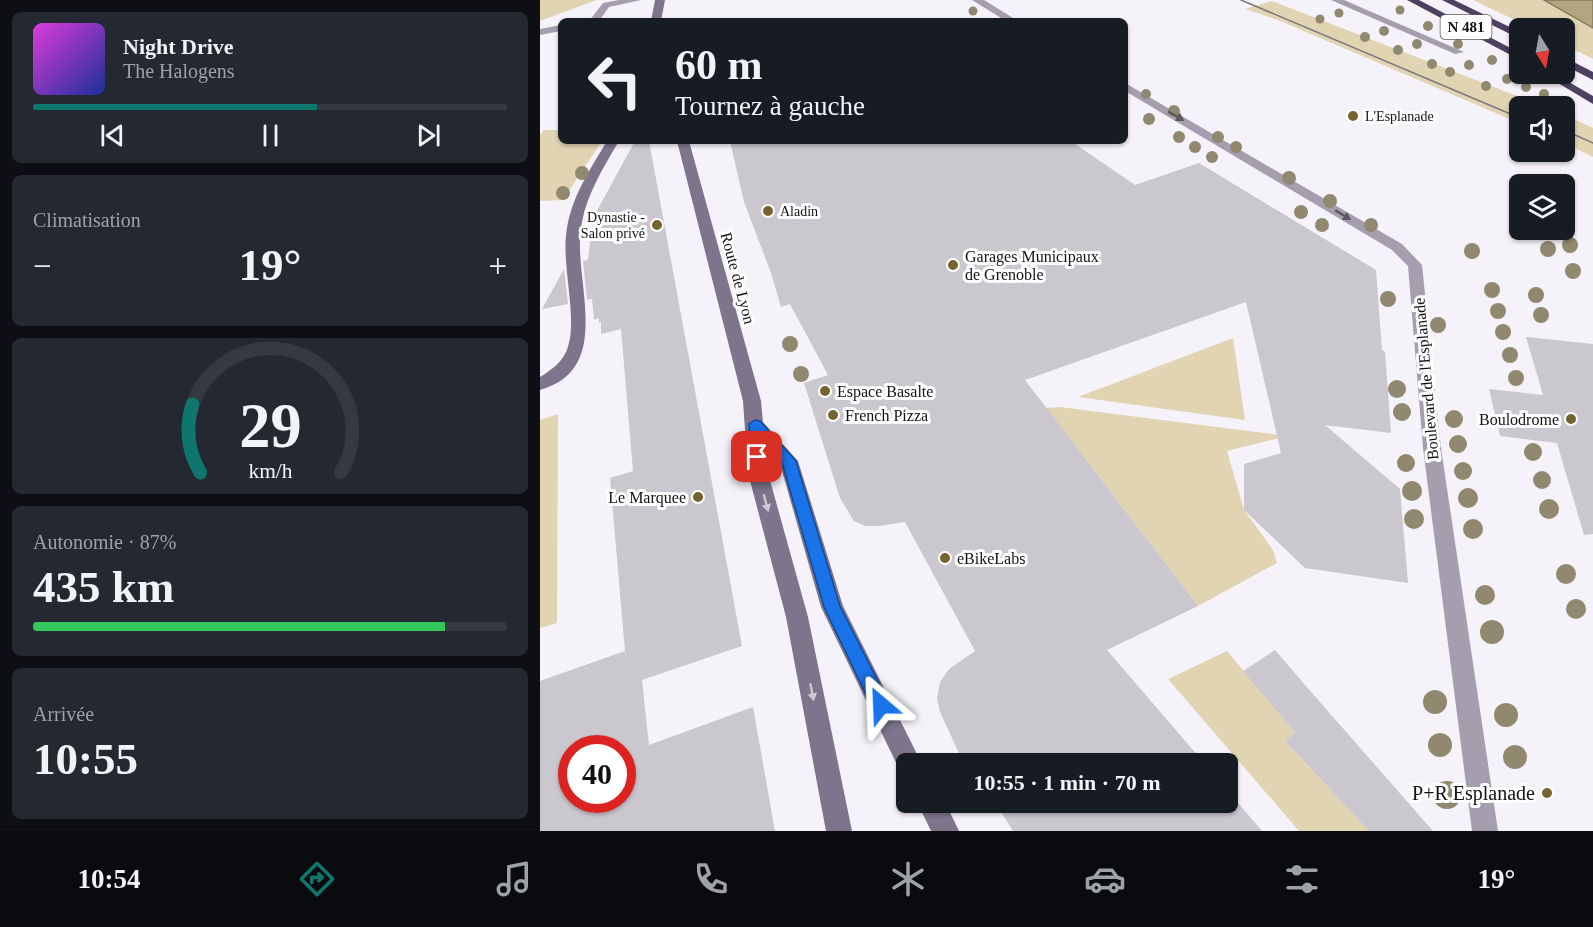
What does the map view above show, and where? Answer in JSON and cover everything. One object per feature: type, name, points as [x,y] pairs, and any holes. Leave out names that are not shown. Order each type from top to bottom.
[{"type":"highway","name":"N 481","points":[[1412,0],[1509,51]]},
{"type":"highway","name":"N 481","points":[[1447,0],[1509,31]]},
{"type":"highway","points":[[1575,66],[1593,77]]},
{"type":"highway","points":[[1565,84],[1593,101]]},
{"type":"street","points":[[596,18],[606,4],[636,0]]},
{"type":"street","points":[[657,18],[660,0]]},
{"type":"street","points":[[977,0],[1008,18]]},
{"type":"street","points":[[1336,0],[1459,52]]},
{"type":"street","points":[[540,32],[558,29]]},
{"type":"street","name":"Boulevard de l'Esplanade","points":[[1128,88],[1397,248],[1415,265],[1432,448],[1485,831]]},
{"type":"street","points":[[540,384],[553,379],[571,359],[578,337],[571,266],[574,226],[587,189],[611,144]]},
{"type":"street","name":"Route de Lyon","points":[[684,144],[752,401],[758,473],[797,616],[839,831]]},
{"type":"street","points":[[755,424],[789,461],[832,607],[905,753]]},
{"type":"street","points":[[936,813],[946,831]]},
{"type":"shaded area","points":[[540,0],[597,0],[540,21]]},
{"type":"shaded area","points":[[1473,0],[1544,0],[1593,28],[1593,59],[1575,50],[1575,18],[1510,18]]},
{"type":"shaded area","points":[[1544,0],[1593,0],[1593,28]]},
{"type":"shaded area","points":[[1272,1],[1517,96],[1509,96],[1509,119],[1278,20],[1245,9]]},
{"type":"shaded area","points":[[1575,120],[1593,128],[1593,157],[1575,148]]},
{"type":"shaded area","points":[[544,130],[558,130],[558,144],[600,144],[563,200],[540,201],[540,135]]},
{"type":"shaded area","points":[[1233,338],[1245,420],[1078,397]]},
{"type":"shaded area","points":[[1060,407],[1287,436],[1227,451],[1244,510],[1273,550],[1277,563],[1198,606],[1046,408]]},
{"type":"shaded area","points":[[558,414],[557,623],[540,628],[540,420]]},
{"type":"shaded area","points":[[1227,651],[1295,732],[1285,741],[1369,831],[1299,831],[1238,760],[1238,753],[1232,753],[1168,679]]},
{"type":"building","points":[[633,144],[650,144],[742,646],[642,680],[649,745],[753,707],[775,831],[540,831],[540,681],[625,651],[610,478],[633,471],[621,329],[601,334],[599,318],[594,320],[592,299],[587,300],[583,261],[588,260],[593,218]]},
{"type":"building","points":[[731,144],[1075,144],[1135,185],[1199,163],[1376,270],[1391,433],[1325,425],[1400,489],[1408,583],[1305,568],[1244,510],[1244,464],[1281,453],[1246,302],[1025,380],[1198,606],[1107,650],[1196,753],[959,753],[940,712],[937,698],[940,682],[949,669],[975,651],[905,522],[865,526],[854,521],[840,498],[804,383],[828,375],[790,304],[781,307],[771,273],[744,202]]},
{"type":"building","points":[[564,269],[568,304],[542,309]]},
{"type":"building","name":"Boulodrome","points":[[1526,337],[1593,344],[1593,534],[1584,535],[1557,443],[1500,436],[1489,389],[1543,395]]},
{"type":"building","points":[[1275,650],[1433,831],[1369,831],[1285,741],[1295,732],[1243,671]]},
{"type":"building","points":[[1238,803],[1262,831],[1013,831],[1002,813],[1238,813]]},
{"type":"tram line","points":[[1241,0],[1509,113]]},
{"type":"tram line","points":[[1575,135],[1593,143]]},
{"type":"place","name":"L'Esplanade","points":[[1353,116]]},
{"type":"place","name":"Aladin","points":[[768,211]]},
{"type":"place","name":"Dynastie - Salon privé","points":[[657,225]]},
{"type":"place","name":"Garages Municipaux de Grenoble","points":[[953,265]]},
{"type":"place","name":"Espace Basalte","points":[[825,391]]},
{"type":"place","name":"French Pizza","points":[[833,415]]},
{"type":"place","name":"Boulodrome","points":[[1571,419]]},
{"type":"place","name":"Le Marquee","points":[[698,497]]},
{"type":"place","name":"eBikeLabs","points":[[945,558]]},
{"type":"place","name":"P+R Esplanade","points":[[1547,793]]},
{"type":"route","points":[[757,457],[755,424],[789,461],[832,607],[881,705]]}]
